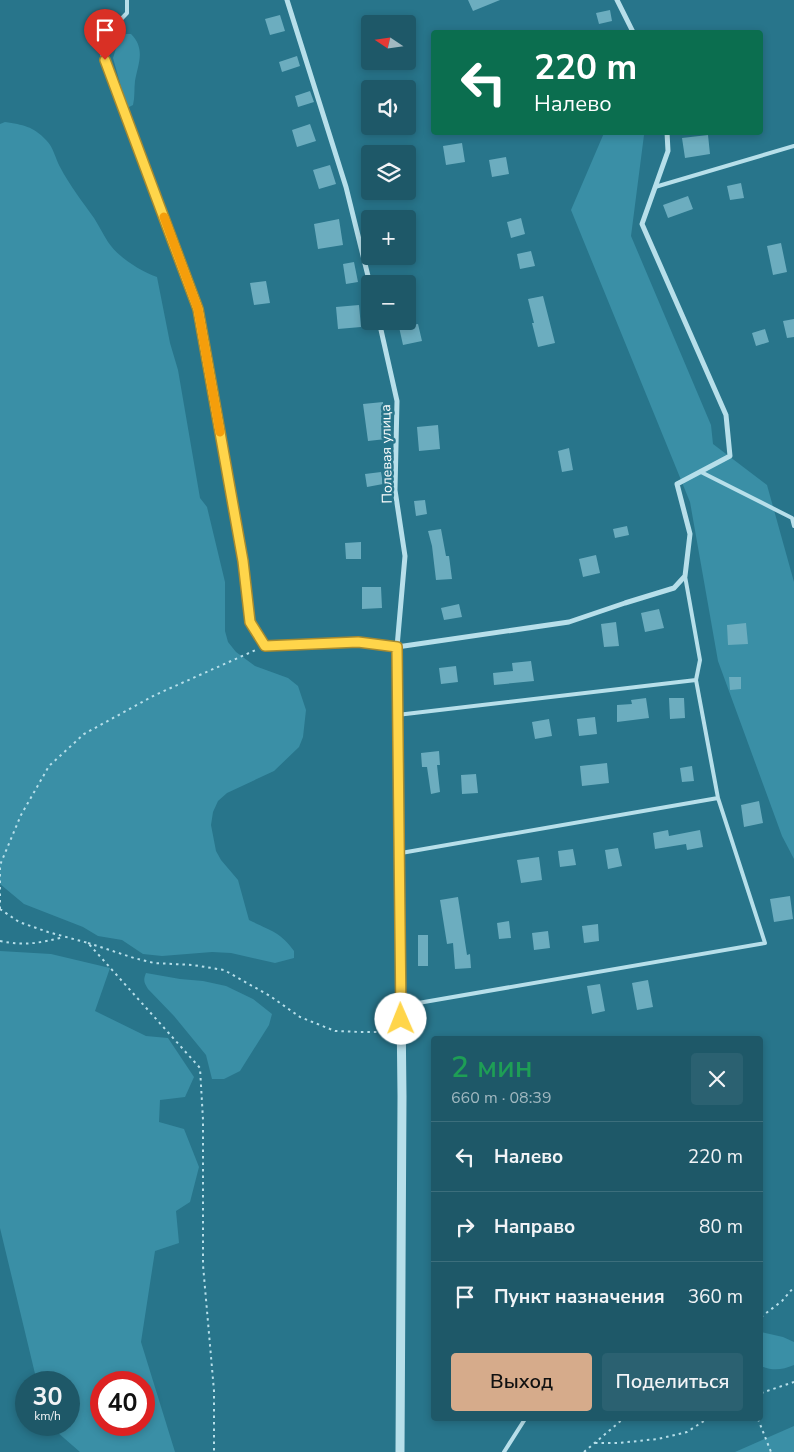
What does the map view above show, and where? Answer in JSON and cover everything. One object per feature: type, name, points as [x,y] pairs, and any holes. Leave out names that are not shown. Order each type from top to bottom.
[{"type":"street","points":[[287,0],[346,187],[368,275]]},
{"type":"street","points":[[616,0],[632,30]]},
{"type":"street","points":[[400,1452],[401,1032],[397,647],[569,622],[674,588],[685,576],[690,534],[677,484],[730,456],[726,415],[642,224],[668,151],[667,135]]},
{"type":"street","name":"Полевая улица","points":[[381,330],[397,401],[395,490],[405,556],[397,647]]},
{"type":"lane","points":[[127,0],[127,13],[98,43],[198,309],[243,561],[250,622],[265,646],[358,642],[397,647]]},
{"type":"lane","points":[[655,187],[794,146]]},
{"type":"lane","points":[[701,472],[792,518],[794,526]]},
{"type":"lane","points":[[400,1006],[766,943],[718,798],[696,680],[700,660],[685,576]]},
{"type":"lane","points":[[398,716],[696,680]]},
{"type":"lane","points":[[399,853],[718,798]]},
{"type":"lane","points":[[504,1452],[524,1421]]},
{"type":"path","points":[[265,646],[154,695],[84,734],[49,766],[21,815],[0,865],[0,910],[20,922],[134,958],[154,963],[193,965],[224,970],[270,996],[300,1016],[334,1031],[401,1032]]},
{"type":"path","points":[[0,941],[20,944],[38,943],[65,936]]},
{"type":"path","points":[[88,943],[200,1068],[203,1120],[203,1265],[214,1390],[214,1452]]},
{"type":"path","points":[[763,1315],[782,1301],[794,1287]]},
{"type":"path","points":[[763,1392],[794,1382]]},
{"type":"path","points":[[584,1452],[621,1421]]},
{"type":"path","points":[[595,1443],[658,1439],[687,1432],[704,1421]]},
{"type":"path","points":[[759,1421],[771,1452]]},
{"type":"shaded area","points":[[126,34],[131,34],[136,40],[140,51],[133,105],[127,108],[113,58],[118,42]]},
{"type":"shaded area","points":[[5,122],[27,127],[37,132],[46,140],[51,146],[58,164],[68,181],[112,248],[130,263],[157,277],[170,343],[178,370],[200,498],[207,507],[225,582],[225,631],[228,642],[236,652],[255,666],[288,678],[298,686],[306,710],[303,737],[299,747],[274,771],[227,793],[218,801],[213,812],[211,825],[216,851],[238,880],[249,920],[274,932],[284,940],[294,951],[294,958],[275,963],[231,953],[212,952],[162,956],[143,954],[122,940],[98,936],[83,927],[24,904],[0,884],[0,124]]},
{"type":"shaded area","points":[[603,135],[644,135],[631,236],[711,425],[713,444],[767,485],[794,582],[794,859],[782,836],[718,661],[690,502],[571,210]]},
{"type":"shaded area","points":[[0,951],[51,954],[110,968],[95,1011],[146,1036],[168,1038],[194,1077],[185,1097],[160,1100],[159,1122],[184,1129],[199,1167],[190,1202],[176,1211],[179,1243],[155,1251],[141,1342],[150,1371],[90,1371],[90,1436],[155,1436],[155,1387],[175,1452],[80,1452],[62,1436],[80,1436],[80,1371],[34,1371],[0,1228]]},
{"type":"shaded area","points":[[146,973],[226,986],[253,999],[272,1014],[269,1025],[240,1071],[224,1079],[212,1079],[206,1055],[174,1016],[148,989],[144,981]]},
{"type":"shaded area","points":[[763,1332],[783,1337],[794,1342],[794,1365],[770,1369],[763,1367]]},
{"type":"shaded area","points":[[794,1426],[794,1452],[735,1452]]},
{"type":"building","points":[[468,0],[500,0],[473,11]]},
{"type":"building","points":[[610,10],[612,21],[599,24],[596,13]]},
{"type":"building","points":[[280,15],[285,31],[270,35],[265,19]]},
{"type":"building","points":[[297,56],[300,66],[282,72],[279,62]]},
{"type":"building","points":[[310,91],[314,102],[298,107],[295,96]]},
{"type":"building","points":[[310,124],[316,141],[297,147],[292,130]]},
{"type":"building","points":[[708,135],[710,154],[685,158],[682,138]]},
{"type":"building","points":[[462,143],[465,162],[446,165],[443,146]]},
{"type":"building","points":[[506,157],[509,174],[492,177],[489,160]]},
{"type":"building","points":[[330,165],[336,184],[319,189],[313,170]]},
{"type":"building","points":[[741,183],[744,198],[730,200],[727,186]]},
{"type":"building","points":[[688,196],[693,209],[668,218],[663,205]]},
{"type":"building","points":[[521,218],[525,234],[511,238],[507,222]]},
{"type":"building","points":[[339,219],[343,245],[318,249],[314,224]]},
{"type":"building","points":[[781,243],[787,272],[773,275],[767,246]]},
{"type":"building","points":[[531,251],[535,266],[520,269],[517,254]]},
{"type":"building","points":[[354,262],[358,282],[346,284],[343,264]]},
{"type":"building","points":[[266,281],[270,303],[254,305],[250,283]]},
{"type":"building","points":[[543,296],[555,343],[538,347],[528,299]]},
{"type":"building","points":[[359,305],[361,327],[338,329],[336,307]]},
{"type":"building","points":[[794,319],[794,337],[787,338],[783,321]]},
{"type":"building","points":[[416,324],[418,324],[422,341],[403,345],[400,330],[416,330]]},
{"type":"building","points":[[765,329],[769,342],[756,346],[752,333]]},
{"type":"building","points":[[383,402],[386,439],[368,441],[363,404]]},
{"type":"building","points":[[438,425],[440,449],[419,451],[417,427]]},
{"type":"building","points":[[569,448],[573,470],[562,472],[558,451]]},
{"type":"building","points":[[381,472],[383,484],[367,487],[365,474]]},
{"type":"building","points":[[425,500],[427,514],[416,516],[414,501]]},
{"type":"building","points":[[627,526],[629,535],[615,538],[613,529]]},
{"type":"building","points":[[441,529],[446,556],[449,556],[452,579],[436,580],[432,546],[428,531]]},
{"type":"building","points":[[361,542],[361,559],[346,559],[345,543]]},
{"type":"building","points":[[596,555],[600,573],[583,577],[579,559]]},
{"type":"building","points":[[362,587],[381,587],[382,608],[362,609]]},
{"type":"building","points":[[459,604],[462,617],[444,620],[441,608]]},
{"type":"building","points":[[659,609],[664,628],[645,632],[641,613]]},
{"type":"building","points":[[616,622],[619,646],[604,647],[601,624]]},
{"type":"building","points":[[746,623],[748,644],[728,645],[727,625]]},
{"type":"building","points":[[531,661],[534,681],[494,685],[493,673],[513,671],[512,663]]},
{"type":"building","points":[[456,666],[458,682],[441,684],[439,668]]},
{"type":"building","points":[[729,677],[741,677],[741,689],[730,690]]},
{"type":"building","points":[[646,698],[649,718],[617,722],[617,705],[632,704],[631,700]]},
{"type":"building","points":[[669,698],[684,698],[685,718],[670,719]]},
{"type":"building","points":[[595,717],[597,734],[579,736],[577,719]]},
{"type":"building","points":[[549,719],[552,736],[535,739],[532,722]]},
{"type":"building","points":[[439,751],[440,765],[437,765],[440,792],[431,794],[427,767],[422,767],[421,753]]},
{"type":"building","points":[[607,763],[609,783],[582,786],[580,766]]},
{"type":"building","points":[[692,766],[694,781],[682,782],[680,768]]},
{"type":"building","points":[[476,774],[478,793],[462,794],[461,775]]},
{"type":"building","points":[[759,801],[763,823],[744,827],[741,805]]},
{"type":"building","points":[[668,830],[669,836],[700,830],[703,847],[687,850],[686,844],[655,849],[653,833]]},
{"type":"building","points":[[618,848],[622,866],[608,869],[605,850]]},
{"type":"building","points":[[573,849],[576,865],[560,867],[558,851]]},
{"type":"building","points":[[539,857],[542,880],[521,883],[517,860]]},
{"type":"building","points":[[790,896],[793,919],[774,922],[770,899]]},
{"type":"building","points":[[458,897],[467,955],[470,954],[471,968],[455,969],[453,943],[447,944],[440,900]]},
{"type":"building","points":[[509,921],[511,938],[499,939],[497,923]]},
{"type":"building","points":[[598,924],[599,941],[584,943],[582,926]]},
{"type":"building","points":[[548,931],[550,948],[534,950],[532,933]]},
{"type":"building","points":[[418,935],[428,935],[428,966],[418,966]]},
{"type":"building","points":[[648,980],[653,1007],[637,1010],[632,983]]},
{"type":"building","points":[[600,984],[605,1011],[592,1014],[587,986]]},
{"type":"slow traffic","points":[[164,217],[198,309],[220,432]]},
{"type":"route","points":[[105,60],[198,309],[243,561],[250,622],[265,646],[358,642],[397,647],[401,1019]]}]
